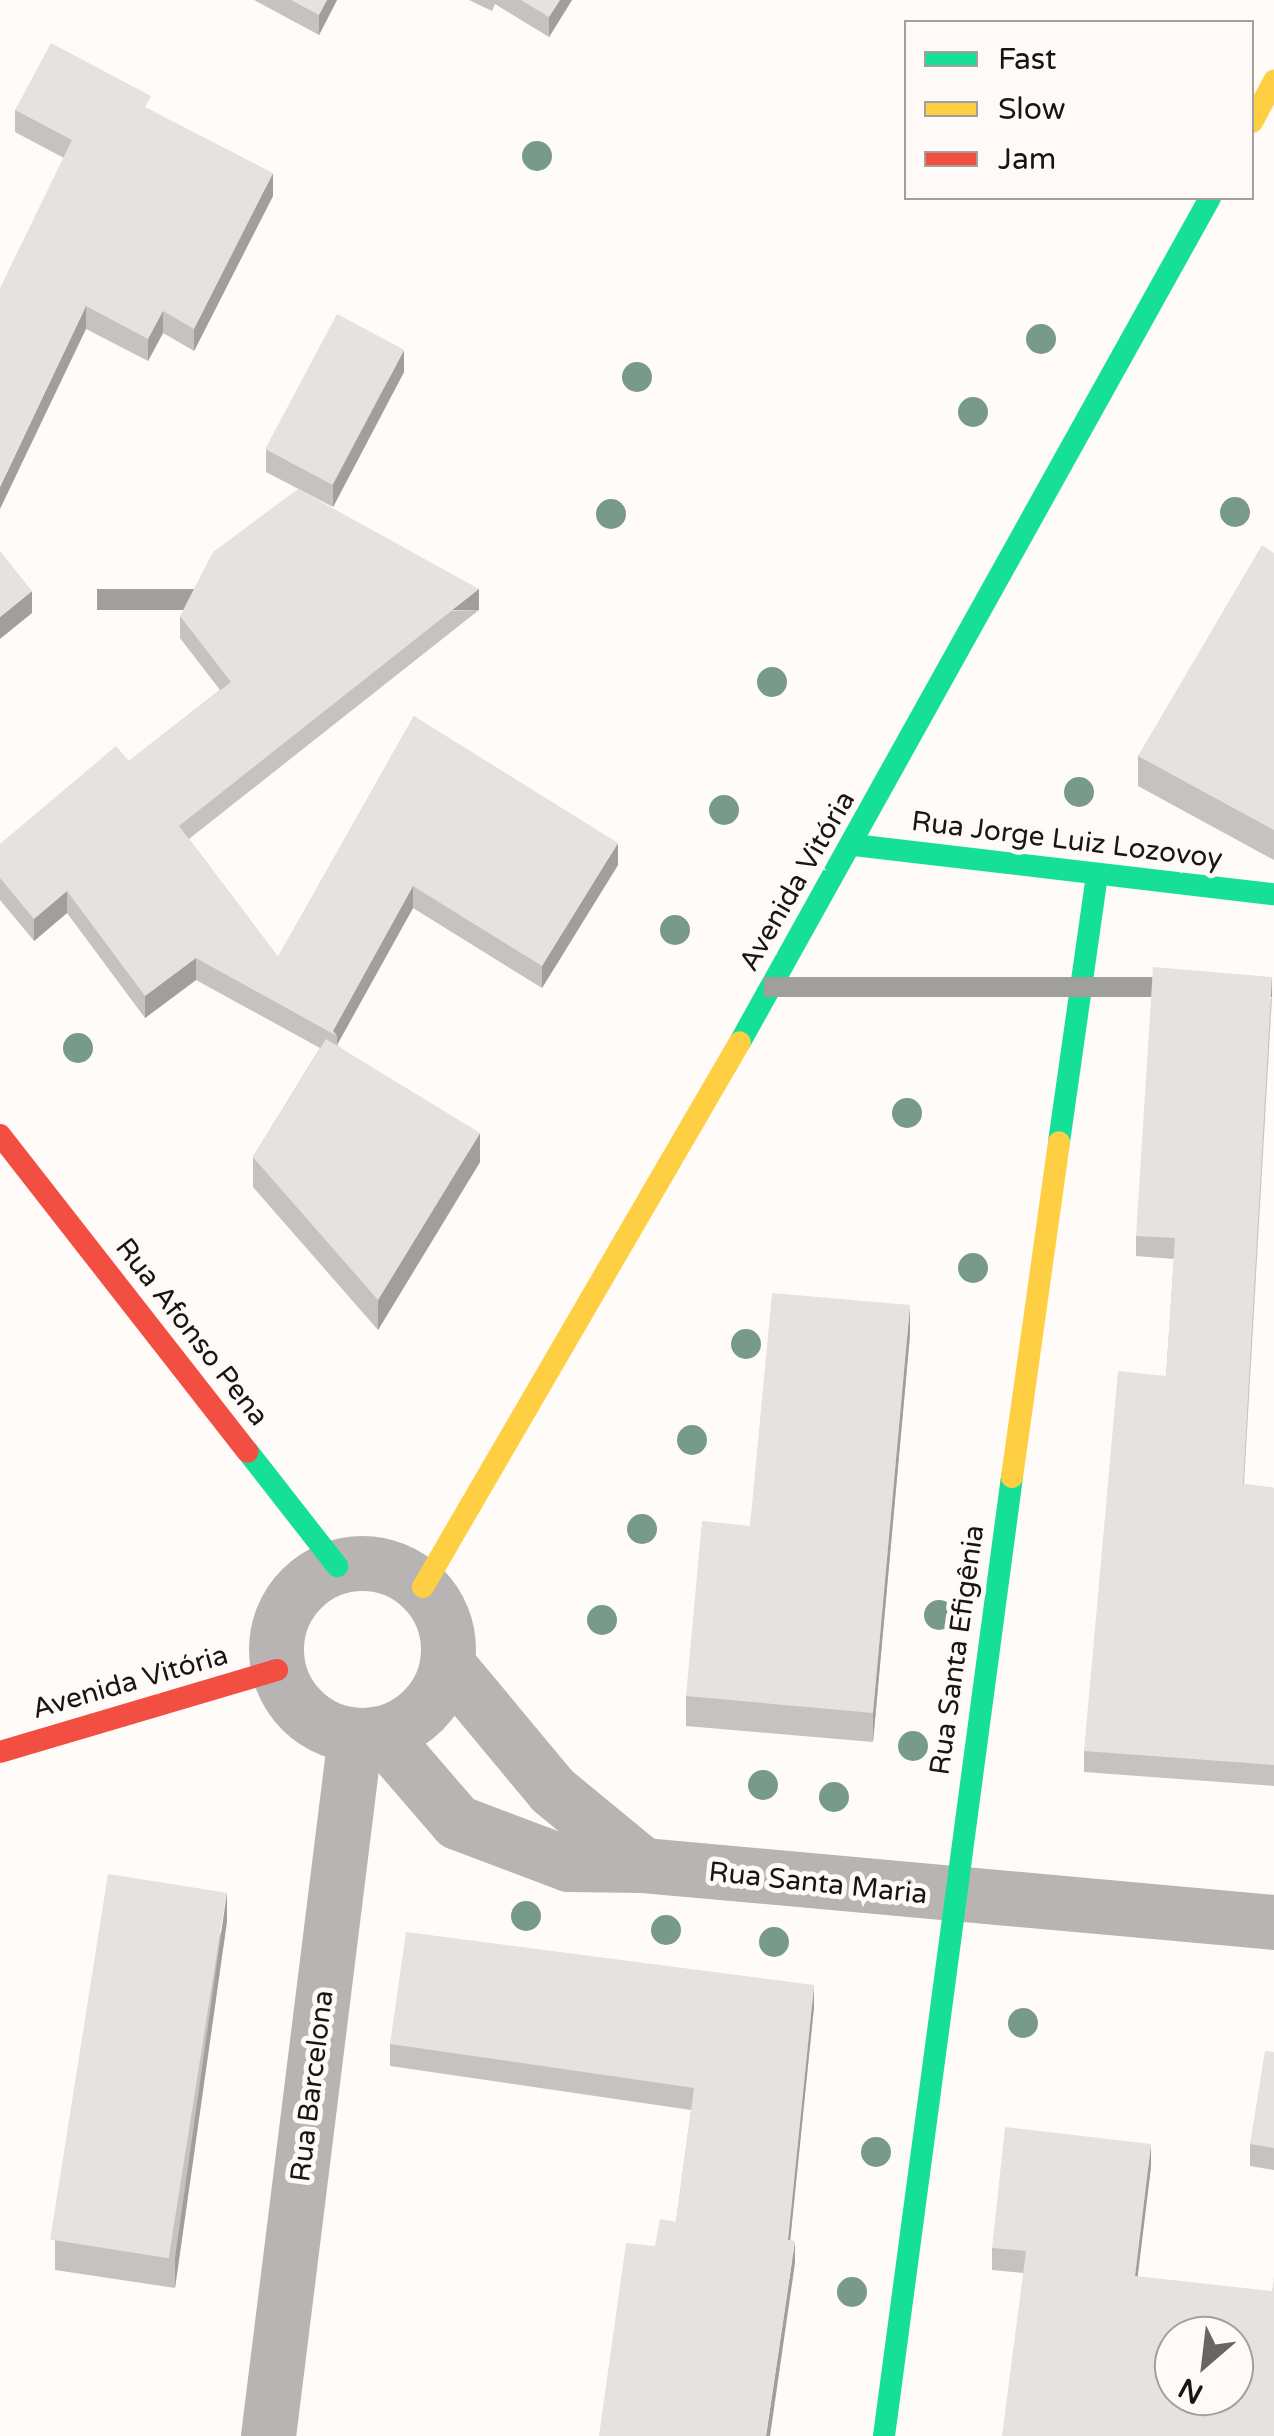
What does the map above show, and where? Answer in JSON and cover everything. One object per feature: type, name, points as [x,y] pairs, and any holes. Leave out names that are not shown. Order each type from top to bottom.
[{"type":"street","points":[[1254,118],[1274,81]]},
{"type":"street","name":"Avenida Vitória","points":[[423,1587],[854,845],[1209,200]]},
{"type":"street","name":"Rua Jorge Luiz Lozovoy","points":[[854,845],[1274,894]]},
{"type":"street","name":"Rua Santa Efigênia","points":[[884,2436],[952,1898],[1097,874]]},
{"type":"street","name":"Rua Afonso Pena","points":[[0,1136],[337,1566]]},
{"type":"street","points":[[383,1564],[423,1587],[448,1636],[448,1664],[425,1709],[368,1735],[314,1722],[277,1670],[275,1643],[294,1595],[337,1566],[383,1564]]},
{"type":"street","points":[[448,1664],[552,1790],[643,1865]]},
{"type":"street","name":"Avenida Vitória","points":[[0,1752],[277,1670]]},
{"type":"street","name":"Rua Santa Maria","points":[[368,1735],[456,1822],[568,1864],[643,1865],[952,1898],[1274,1922]]},
{"type":"street","name":"Rua Barcelona","points":[[268,2436],[368,1735]]},
{"type":"building","points":[[291,0],[327,0],[319,15]]},
{"type":"building","points":[[521,0],[560,0],[549,17]]},
{"type":"building","points":[[51,43],[151,96],[145,107],[273,173],[194,329],[163,311],[148,339],[86,306],[0,487],[0,288],[72,140],[15,110]]},
{"type":"building","points":[[337,314],[404,350],[332,485],[265,449]]},
{"type":"building","points":[[298,489],[479,589],[179,826],[278,957],[414,716],[618,843],[542,966],[413,886],[333,1031],[337,1036],[196,958],[145,996],[67,891],[34,919],[0,878],[0,844],[116,746],[129,761],[231,682],[180,616],[213,552]]},
{"type":"building","points":[[1262,545],[1274,553],[1274,830],[1138,756]]},
{"type":"building","points":[[0,551],[32,591],[0,617]]},
{"type":"building","points":[[1153,967],[1272,977],[1243,1484],[1274,1488],[1274,1765],[1084,1751],[1118,1371],[1166,1376],[1175,1238],[1136,1236]]},
{"type":"building","points":[[326,1039],[480,1133],[378,1300],[253,1157]]},
{"type":"building","points":[[772,1293],[910,1305],[873,1713],[686,1696],[702,1521],[750,1526]]},
{"type":"building","points":[[108,1874],[227,1893],[169,2258],[50,2239]]},
{"type":"building","points":[[406,1932],[814,1985],[788,2240],[795,2241],[766,2436],[599,2436],[626,2243],[655,2246],[660,2219],[676,2222],[694,2088],[390,2044]]},
{"type":"building","points":[[1265,2051],[1274,2052],[1274,2148],[1250,2144]]},
{"type":"building","points":[[1005,2127],[1151,2144],[1135,2276],[1272,2291],[1274,2277],[1274,2436],[1002,2436],[1026,2251],[992,2248]]},
{"type":"traffic: fast","points":[[740,1042],[1209,200]]},
{"type":"traffic: fast","points":[[854,845],[1274,894]]},
{"type":"traffic: fast","points":[[1059,1142],[1097,874]]},
{"type":"traffic: fast","points":[[248,1452],[337,1566]]},
{"type":"traffic: fast","points":[[884,2436],[1012,1477]]},
{"type":"traffic: slow","points":[[1254,118],[1274,81]]},
{"type":"traffic: slow","points":[[423,1587],[740,1042]]},
{"type":"traffic: slow","points":[[1012,1477],[1059,1142]]},
{"type":"traffic: jam","points":[[0,1135],[248,1452]]},
{"type":"traffic: jam","points":[[0,1752],[277,1670]]}]
